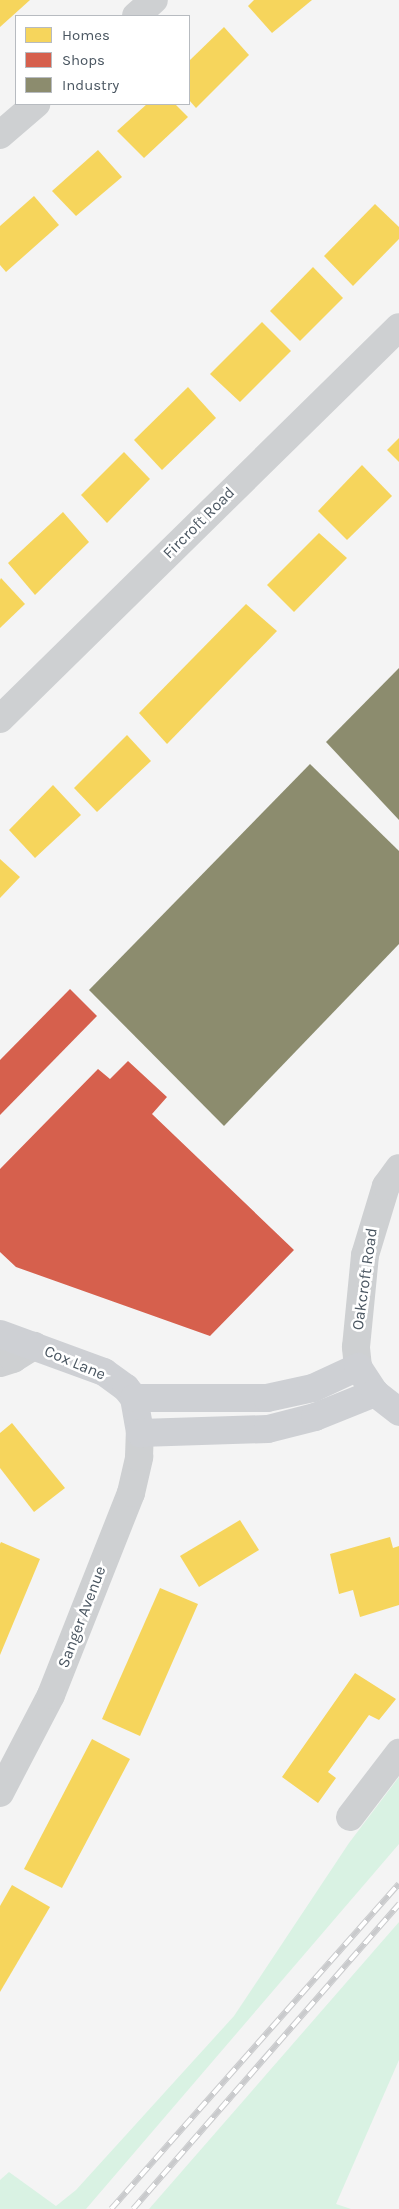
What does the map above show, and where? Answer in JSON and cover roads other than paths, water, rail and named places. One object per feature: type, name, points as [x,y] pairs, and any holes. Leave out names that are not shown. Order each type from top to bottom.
[{"type":"street","points":[[137,15],[154,0]]},
{"type":"street","points":[[0,135],[35,105]]},
{"type":"street","name":"Fircroft Road","points":[[0,719],[399,327]]},
{"type":"street","name":"Oakcroft Road","points":[[358,1367],[356,1347],[365,1256],[386,1186],[399,1168]]},
{"type":"street","name":"Cox Lane","points":[[0,1334],[104,1372],[126,1388],[134,1398]]},
{"type":"street","name":"Cox Lane","points":[[0,1363],[14,1359],[34,1346]]},
{"type":"street","points":[[375,1393],[315,1417],[268,1429],[140,1433],[134,1398],[266,1398],[313,1388],[358,1367],[375,1393],[399,1412]]},
{"type":"street","name":"Sanger Avenue","points":[[0,1793],[52,1696],[131,1493],[139,1457],[140,1433]]},
{"type":"street","points":[[350,1817],[399,1753]]},
{"type":"railway","points":[[111,2209],[399,1884]]},
{"type":"railway","points":[[133,2209],[399,1904]]}]
